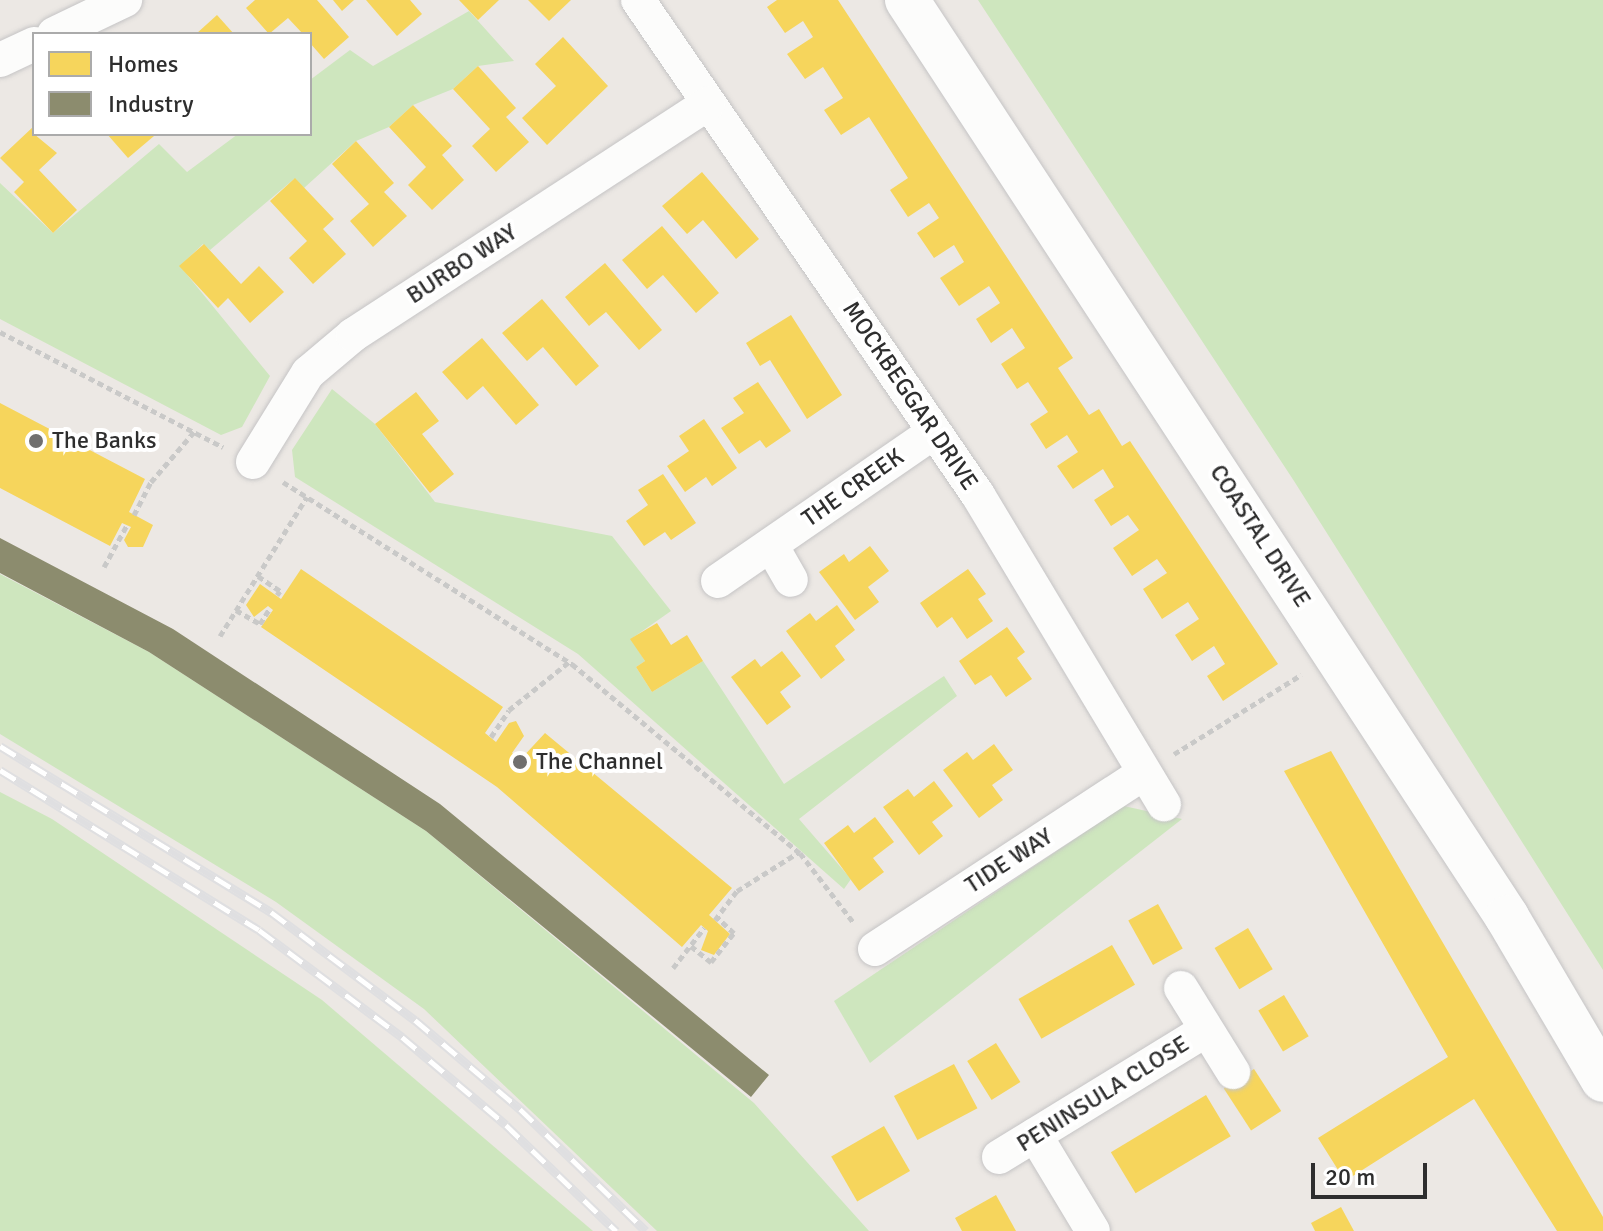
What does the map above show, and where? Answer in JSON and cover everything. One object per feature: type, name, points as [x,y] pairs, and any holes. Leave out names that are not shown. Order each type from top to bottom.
[{"type":"street","points":[[58,32],[125,0]]},
{"type":"street","name":"MOCKBEGGAR DRIVE","points":[[638,0],[934,432],[1164,804]]},
{"type":"street","name":"COASTAL DRIVE","points":[[907,0],[1507,917],[1603,1080]]},
{"type":"street","points":[[0,60],[32,45]]},
{"type":"street","name":"BURBO WAY","points":[[253,462],[308,373],[353,335],[708,104]]},
{"type":"street","name":"THE CREEK","points":[[718,581],[934,432]]},
{"type":"street","points":[[771,545],[791,580]]},
{"type":"street","name":"TIDE WAY","points":[[875,949],[1144,773]]},
{"type":"street","name":"PENINSULA CLOSE","points":[[1181,988],[1233,1072]]},
{"type":"street","name":"PENINSULA CLOSE","points":[[999,1157],[1206,1030]]},
{"type":"street","points":[[1035,1135],[1093,1231]]},
{"type":"path","points":[[0,332],[253,462],[569,662],[799,852],[875,949]]},
{"type":"path","points":[[134,515],[151,482],[194,432]]},
{"type":"path","points":[[220,636],[307,497]]},
{"type":"path","points":[[104,567],[127,525]]},
{"type":"path","points":[[258,576],[280,591],[277,595]]},
{"type":"path","points":[[236,610],[260,624],[270,608]]},
{"type":"path","points":[[1144,773],[1336,654]]},
{"type":"path","points":[[491,737],[509,710],[569,662]]},
{"type":"path","points":[[691,946],[711,962],[734,933],[716,919],[737,891],[799,852]]},
{"type":"path","points":[[673,968],[704,928]]},
{"type":"green space","points":[[978,0],[1603,0],[1603,970],[1294,481]]},
{"type":"green space","points":[[469,11],[514,61],[478,66],[453,89],[413,105],[389,127],[356,141],[304,188],[294,179],[210,250],[203,244],[180,266],[270,376],[242,427],[221,435],[0,319],[0,183],[53,233],[159,144],[187,172],[235,136],[312,136],[312,78],[350,50],[373,66]]},
{"type":"green space","points":[[332,389],[375,424],[435,502],[612,536],[671,611],[631,639],[645,661],[636,667],[652,692],[703,661],[784,784],[944,676],[957,696],[799,819],[851,879],[844,889],[578,654],[295,477],[292,450]]},
{"type":"green space","points":[[0,574],[149,652],[426,831],[754,1103],[869,1231],[657,1231],[424,1009],[276,902],[0,734]]},
{"type":"green space","points":[[0,792],[52,819],[322,1000],[593,1231],[0,1231]]},
{"type":"green space","points":[[1124,806],[1182,819],[870,1063],[834,1001]]},
{"type":"building: Homes","points":[[255,0],[317,0],[349,37],[324,59],[312,45],[312,32],[301,32],[288,18],[267,32],[246,8]]},
{"type":"building: Homes","points":[[333,0],[354,0],[342,11]]},
{"type":"building: Homes","points":[[366,0],[410,0],[422,14],[397,36]]},
{"type":"building: Homes","points":[[459,0],[499,0],[478,20]]},
{"type":"building: Homes","points":[[528,0],[571,0],[549,21]]},
{"type":"building: Homes","points":[[777,0],[838,0],[1073,358],[1058,368],[1089,415],[1099,409],[1122,446],[1130,441],[1278,664],[1223,701],[1207,676],[1225,664],[1214,646],[1192,661],[1175,635],[1199,619],[1188,602],[1162,619],[1143,589],[1167,573],[1157,559],[1132,576],[1113,548],[1139,530],[1128,515],[1111,526],[1094,500],[1114,487],[1103,469],[1073,489],[1057,466],[1078,452],[1067,435],[1046,449],[1030,424],[1048,412],[1028,382],[1017,389],[1001,364],[1025,348],[1012,328],[991,343],[976,319],[1000,303],[989,286],[959,306],[940,278],[964,262],[954,245],[934,258],[917,233],[939,218],[929,203],[908,217],[890,190],[908,178],[869,117],[841,135],[824,110],[843,98],[823,67],[805,79],[787,54],[813,37],[803,21],[785,33],[767,7]]},
{"type":"building: Homes","points":[[217,15],[232,32],[198,32]]},
{"type":"building: Homes","points":[[563,37],[608,86],[547,145],[522,118],[556,86],[535,64]]},
{"type":"building: Homes","points":[[478,66],[516,108],[506,117],[529,142],[496,172],[472,146],[490,129],[453,89]]},
{"type":"building: Homes","points":[[413,105],[452,146],[442,155],[464,180],[432,210],[408,185],[426,167],[389,127]]},
{"type":"building: Homes","points":[[32,128],[32,136],[36,136],[57,153],[39,170],[77,210],[53,233],[14,192],[24,182],[0,158]]},
{"type":"building: Homes","points":[[109,136],[154,136],[128,158]]},
{"type":"building: Homes","points":[[356,141],[394,183],[384,192],[407,216],[373,247],[350,221],[369,204],[332,164]]},
{"type":"building: Homes","points":[[702,172],[759,239],[736,259],[703,220],[687,234],[662,206]]},
{"type":"building: Homes","points":[[295,178],[334,219],[323,229],[346,254],[313,284],[289,258],[307,241],[270,201]]},
{"type":"building: Homes","points":[[662,226],[719,293],[696,313],[663,275],[647,289],[622,260]]},
{"type":"building: Homes","points":[[204,244],[241,284],[259,266],[284,292],[250,323],[228,298],[218,308],[179,266]]},
{"type":"building: Homes","points":[[605,263],[662,330],[639,350],[606,312],[589,326],[565,297]]},
{"type":"building: Homes","points":[[542,299],[599,366],[576,386],[543,347],[527,361],[502,333]]},
{"type":"building: Homes","points":[[791,315],[842,395],[807,419],[770,360],[760,366],[746,343]]},
{"type":"building: Homes","points":[[482,338],[539,405],[516,425],[483,386],[467,400],[442,372]]},
{"type":"building: Homes","points":[[758,382],[791,431],[766,448],[760,440],[739,454],[721,428],[744,413],[733,398]]},
{"type":"building: Homes","points":[[416,392],[439,421],[422,434],[454,474],[430,493],[375,424]]},
{"type":"building: Homes","name":"The Banks","points":[[0,403],[145,479],[129,512],[153,525],[143,547],[128,547],[124,540],[131,527],[122,523],[110,546],[0,488]]},
{"type":"building: Homes","points":[[704,419],[737,468],[712,486],[706,477],[685,492],[667,466],[689,451],[679,436]]},
{"type":"building: Homes","points":[[663,474],[696,523],[671,540],[665,532],[644,546],[626,521],[648,505],[638,490]]},
{"type":"building: Homes","points":[[870,546],[889,571],[868,587],[879,602],[855,620],[819,572],[844,554],[849,562]]},
{"type":"building: Homes","name":"The Channel","points":[[301,569],[503,707],[485,733],[496,742],[509,723],[516,721],[524,736],[512,753],[520,760],[545,733],[732,888],[709,915],[730,934],[714,955],[701,950],[708,931],[701,925],[682,947],[497,787],[261,627],[273,610],[268,606],[254,617],[246,605],[260,584],[281,599]]},
{"type":"building: Homes","points":[[968,569],[986,594],[978,599],[993,621],[967,639],[952,617],[937,628],[920,603]]},
{"type":"building: Homes","points":[[837,605],[855,630],[835,646],[845,660],[821,679],[786,631],[810,613],[816,621]]},
{"type":"building: Homes","points":[[657,623],[671,645],[687,635],[703,661],[652,692],[636,667],[645,661],[630,639]]},
{"type":"building: Homes","points":[[1007,627],[1025,652],[1017,658],[1032,679],[1006,697],[991,675],[975,685],[959,661]]},
{"type":"building: Homes","points":[[782,651],[801,676],[780,692],[791,707],[767,725],[731,677],[755,659],[761,667]]},
{"type":"building: Homes","points":[[994,744],[1013,770],[992,785],[1003,800],[979,818],[943,770],[967,752],[973,760]]},
{"type":"building: Homes","points":[[1331,751],[1603,1217],[1603,1231],[1557,1231],[1474,1099],[1345,1181],[1318,1138],[1448,1057],[1284,771]]},
{"type":"building: Homes","points":[[934,781],[953,806],[932,822],[943,836],[919,855],[883,807],[908,789],[914,797]]},
{"type":"building: Homes","points":[[875,817],[894,842],[873,858],[884,872],[859,891],[824,843],[848,825],[854,833]]},
{"type":"building: Homes","points":[[1158,904],[1183,949],[1153,965],[1128,920]]},
{"type":"building: Homes","points":[[1248,928],[1273,969],[1239,989],[1215,948]]},
{"type":"building: Homes","points":[[1112,945],[1135,985],[1041,1039],[1018,999]]},
{"type":"building: Homes","points":[[1284,995],[1309,1036],[1283,1052],[1258,1010]]},
{"type":"building: Homes","points":[[996,1043],[1020,1082],[992,1100],[967,1061]]},
{"type":"building: Homes","points":[[954,1064],[977,1108],[917,1140],[894,1096]]},
{"type":"building: Homes","points":[[1254,1069],[1281,1111],[1251,1131],[1224,1089]]},
{"type":"building: Homes","points":[[1206,1095],[1231,1136],[1136,1193],[1111,1152]]},
{"type":"building: Homes","points":[[884,1126],[910,1171],[857,1202],[831,1156]]},
{"type":"building: Homes","points":[[996,1195],[1016,1231],[962,1231],[955,1218]]},
{"type":"building: Homes","points":[[1341,1207],[1354,1231],[1315,1231],[1311,1223]]},
{"type":"building: Industry","points":[[0,538],[173,629],[440,804],[769,1075],[751,1097],[426,831],[149,652],[0,573]]},
{"type":"railway","points":[[0,746],[271,912],[415,1020],[520,1109],[646,1231]]},
{"type":"railway","points":[[0,770],[259,930],[402,1037],[506,1125],[616,1231]]},
{"type":"place","name":"The Banks","points":[[36,441]]},
{"type":"place","name":"The Channel","points":[[520,762]]}]
